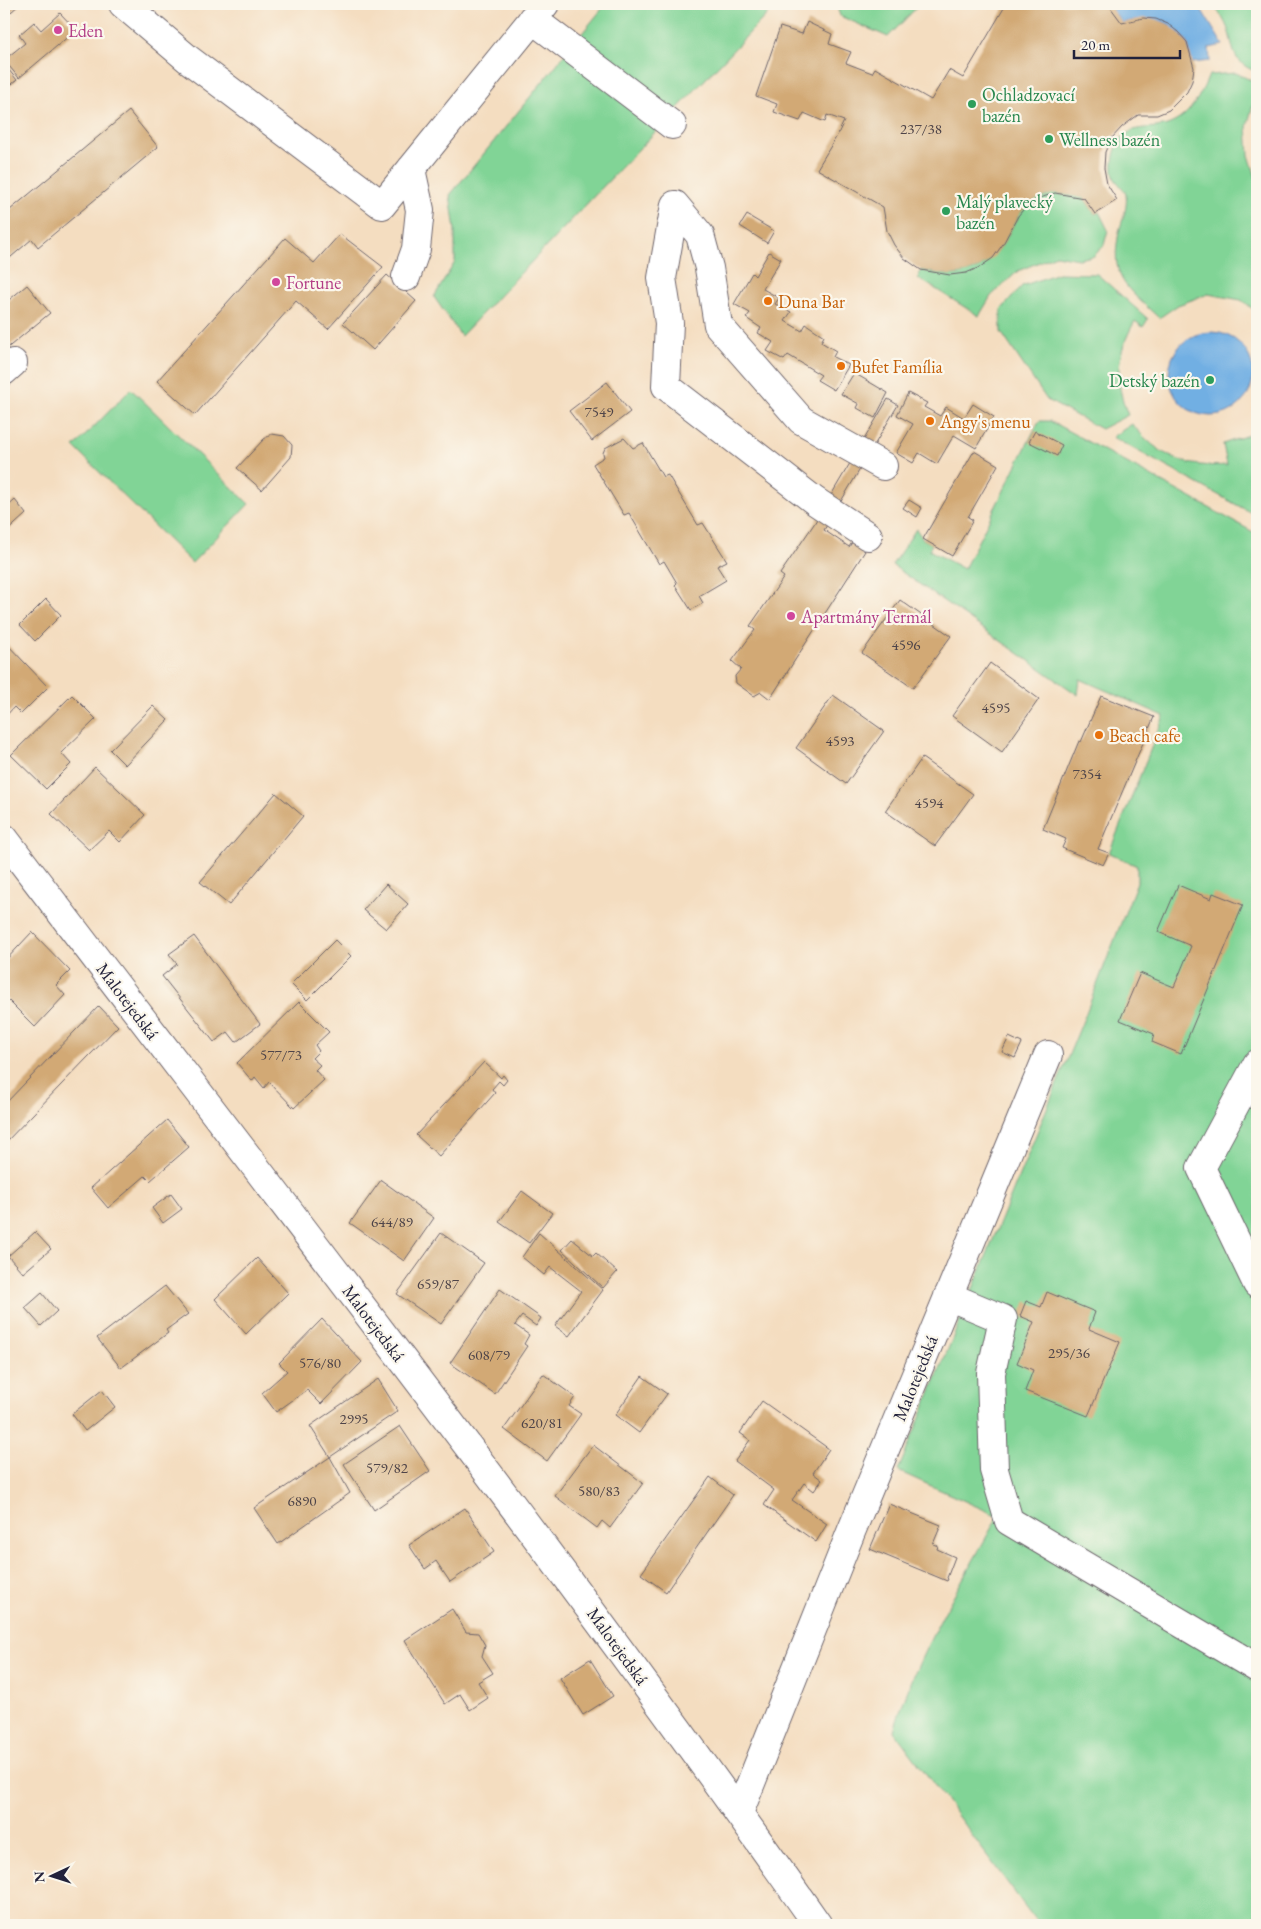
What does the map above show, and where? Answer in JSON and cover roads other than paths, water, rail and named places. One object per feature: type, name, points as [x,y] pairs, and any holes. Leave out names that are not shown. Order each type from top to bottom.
[{"type":"street","points":[[123,4],[188,59],[382,205],[538,12],[672,125]]},
{"type":"street","points":[[406,278],[416,248],[420,210],[411,169]]},
{"type":"street","points":[[868,536],[815,501],[666,386],[669,323],[662,278],[675,205],[700,236],[709,268],[718,325],[801,420],[883,466]]},
{"type":"street","name":"Malotejedská","points":[[4,838],[572,1584],[818,1925]]},
{"type":"street","name":"Malotejedská","points":[[739,1813],[855,1523],[1048,1055]]},
{"type":"street","points":[[1257,1064],[1201,1168],[1257,1284]]},
{"type":"street","points":[[948,1296],[1003,1319],[991,1373],[994,1470],[1010,1521],[1257,1668]]},
{"type":"water","points":[[1108,4],[1194,4],[1201,9],[1223,45],[1209,48],[1210,61],[1192,63],[1187,42],[1179,32],[1169,44],[1161,36],[1170,25],[1152,19],[1122,23]]},
{"type":"water","name":"Detský bazén","points":[[1211,332],[1227,335],[1246,351],[1250,358],[1253,374],[1250,390],[1234,409],[1227,413],[1211,416],[1195,413],[1176,397],[1172,390],[1169,374],[1172,358],[1188,339],[1195,335]]},
{"type":"place","name":"Eden","points":[[58,30]]},
{"type":"place","name":"Ochladzovací bazén","points":[[972,104]]},
{"type":"place","name":"Wellness bazén","points":[[1049,139]]},
{"type":"place","name":"Malý plavecký bazén","points":[[946,211]]},
{"type":"place","name":"Fortune","points":[[276,282]]},
{"type":"place","name":"Duna Bar","points":[[768,301]]},
{"type":"place","name":"Bufet Família","points":[[841,366]]},
{"type":"place","name":"Detský bazén","points":[[1210,380]]},
{"type":"place","name":"Angy's menu","points":[[930,421]]},
{"type":"place","name":"Apartmány Termál","points":[[791,616]]},
{"type":"place","name":"Beach cafe","points":[[1099,735]]}]
